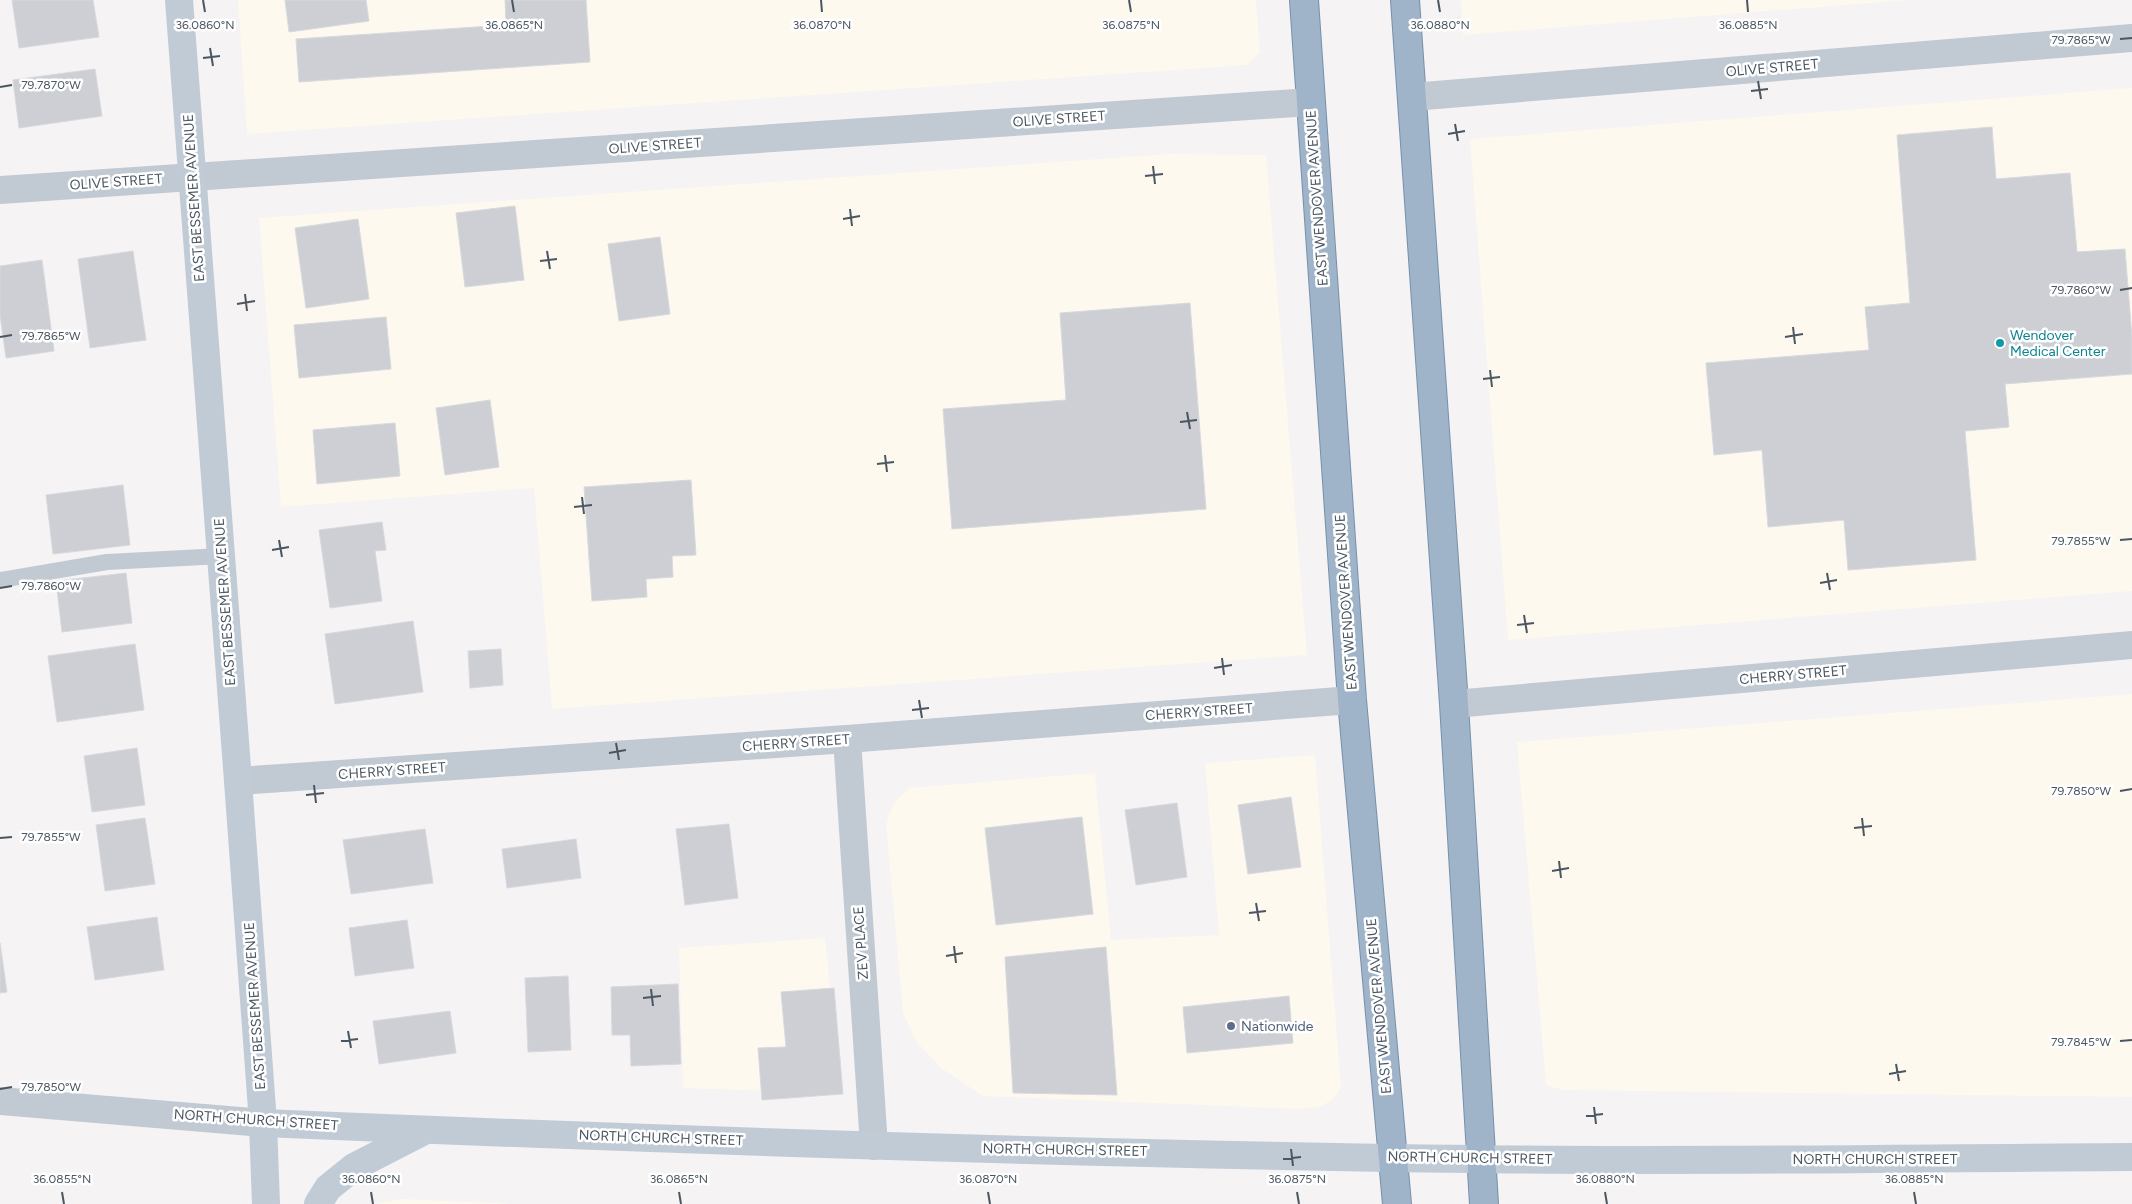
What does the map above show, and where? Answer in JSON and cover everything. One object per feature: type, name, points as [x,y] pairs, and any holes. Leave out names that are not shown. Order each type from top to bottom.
[{"type":"highway","name":"EAST WENDOVER AVENUE","points":[[1304,0],[1352,700],[1397,1204]]},
{"type":"highway","points":[[1405,0],[1454,704],[1484,1204]]},
{"type":"main road","name":"EAST BESSEMER AVENUE","points":[[179,0],[263,1122],[266,1204]]},
{"type":"main road","name":"NORTH CHURCH STREET","points":[[263,1122],[874,1146],[1392,1158],[2132,1157]]},
{"type":"main road","points":[[318,1204],[328,1188],[354,1167],[427,1129]]},
{"type":"street","name":"OLIVE STREET","points":[[1412,97],[2132,38]]},
{"type":"street","name":"OLIVE STREET","points":[[0,190],[1310,102]]},
{"type":"street","name":"CHERRY STREET","points":[[1454,704],[2132,645]]},
{"type":"street","name":"CHERRY STREET","points":[[238,781],[847,739],[1352,700]]},
{"type":"street","name":"ZEV PLACE","points":[[847,739],[874,1146]]},
{"type":"street","name":"NORTH CHURCH STREET","points":[[0,1101],[263,1122]]},
{"type":"lane","points":[[0,580],[107,562],[222,556]]},
{"type":"shaded area","points":[[238,0],[1256,0],[1260,52],[1247,65],[247,134]]},
{"type":"shaded area","points":[[1461,0],[1909,0],[1463,35]]},
{"type":"shaded area","points":[[2132,88],[2132,591],[1508,640],[1470,139]]},
{"type":"shaded area","points":[[1170,154],[1266,155],[1307,655],[552,709],[534,488],[281,507],[259,218]]},
{"type":"shaded area","points":[[2132,694],[2132,1097],[1562,1090],[1546,1085],[1517,742]]},
{"type":"shaded area","points":[[1315,755],[1341,1088],[1331,1101],[1318,1107],[1298,1109],[983,1096],[941,1068],[915,1040],[903,1012],[886,825],[893,804],[909,788],[1095,773],[1111,940],[1219,935],[1205,763]]},
{"type":"shaded area","points":[[825,938],[840,1084],[833,1093],[683,1088],[679,948]]},
{"type":"shaded area","points":[[401,1199],[515,1204],[376,1204]]},
{"type":"building","points":[[12,0],[93,0],[99,37],[19,48]]},
{"type":"building","points":[[285,0],[366,0],[369,21],[289,32]]},
{"type":"building","points":[[505,0],[586,0],[590,62],[299,82],[296,39],[506,25]]},
{"type":"building","points":[[95,69],[102,116],[19,128],[13,80]]},
{"type":"building","name":"Wendover Medical Center","points":[[1992,127],[1996,179],[2070,173],[2077,252],[2125,249],[2132,337],[2132,374],[2005,384],[2009,427],[1965,431],[1976,560],[1848,570],[1844,520],[1768,527],[1762,450],[1714,455],[1706,363],[1869,350],[1865,307],[1910,303],[1897,135]]},
{"type":"building","points":[[515,206],[524,280],[465,287],[456,213]]},
{"type":"building","points":[[358,219],[369,299],[306,308],[295,228]]},
{"type":"building","points":[[660,237],[670,314],[619,321],[608,244]]},
{"type":"building","points":[[133,251],[146,340],[90,348],[78,259]]},
{"type":"building","points":[[42,260],[54,351],[6,358],[0,315],[0,266]]},
{"type":"building","points":[[1190,303],[1206,509],[952,529],[943,409],[1066,400],[1060,313]]},
{"type":"building","points":[[386,317],[391,369],[299,378],[294,325]]},
{"type":"building","points":[[490,400],[499,467],[445,475],[436,408]]},
{"type":"building","points":[[395,423],[400,476],[317,484],[313,430]]},
{"type":"building","points":[[691,480],[696,555],[672,556],[673,577],[646,579],[647,597],[592,601],[584,487]]},
{"type":"building","points":[[123,485],[130,545],[53,554],[46,495]]},
{"type":"building","points":[[382,522],[386,550],[375,551],[382,601],[330,608],[319,530]]},
{"type":"building","points":[[126,573],[132,623],[62,632],[56,581]]},
{"type":"building","points":[[413,621],[423,692],[335,704],[325,634]]},
{"type":"building","points":[[135,644],[144,710],[57,722],[48,656]]},
{"type":"building","points":[[501,649],[503,685],[470,688],[468,651]]},
{"type":"building","points":[[137,748],[145,805],[92,812],[84,756]]},
{"type":"building","points":[[1291,797],[1301,867],[1248,874],[1238,805]]},
{"type":"building","points":[[1177,803],[1187,877],[1136,885],[1125,810]]},
{"type":"building","points":[[1082,817],[1093,914],[996,925],[985,828]]},
{"type":"building","points":[[145,818],[155,884],[105,891],[96,825]]},
{"type":"building","points":[[729,824],[738,898],[685,905],[676,829]]},
{"type":"building","points":[[425,829],[433,883],[351,894],[343,840]]},
{"type":"building","points":[[576,839],[581,878],[507,888],[502,849]]},
{"type":"building","points":[[157,917],[164,970],[95,980],[87,927]]},
{"type":"building","points":[[407,920],[414,968],[355,976],[349,928]]},
{"type":"building","points":[[0,943],[7,992],[0,993]]},
{"type":"building","points":[[1106,947],[1117,1095],[1013,1093],[1005,957]]},
{"type":"building","points":[[568,976],[571,1050],[528,1052],[525,978]]},
{"type":"building","points":[[678,984],[681,1064],[631,1066],[630,1035],[612,1035],[611,987]]},
{"type":"building","points":[[834,988],[843,1094],[762,1100],[758,1048],[786,1047],[781,992]]},
{"type":"building","points":[[1289,996],[1293,1043],[1187,1053],[1183,1007]]},
{"type":"building","points":[[450,1011],[456,1053],[379,1064],[373,1021]]},
{"type":"place","name":"Wendover Medical Center","points":[[2000,343]]},
{"type":"place","name":"Nationwide","points":[[1231,1026]]}]
